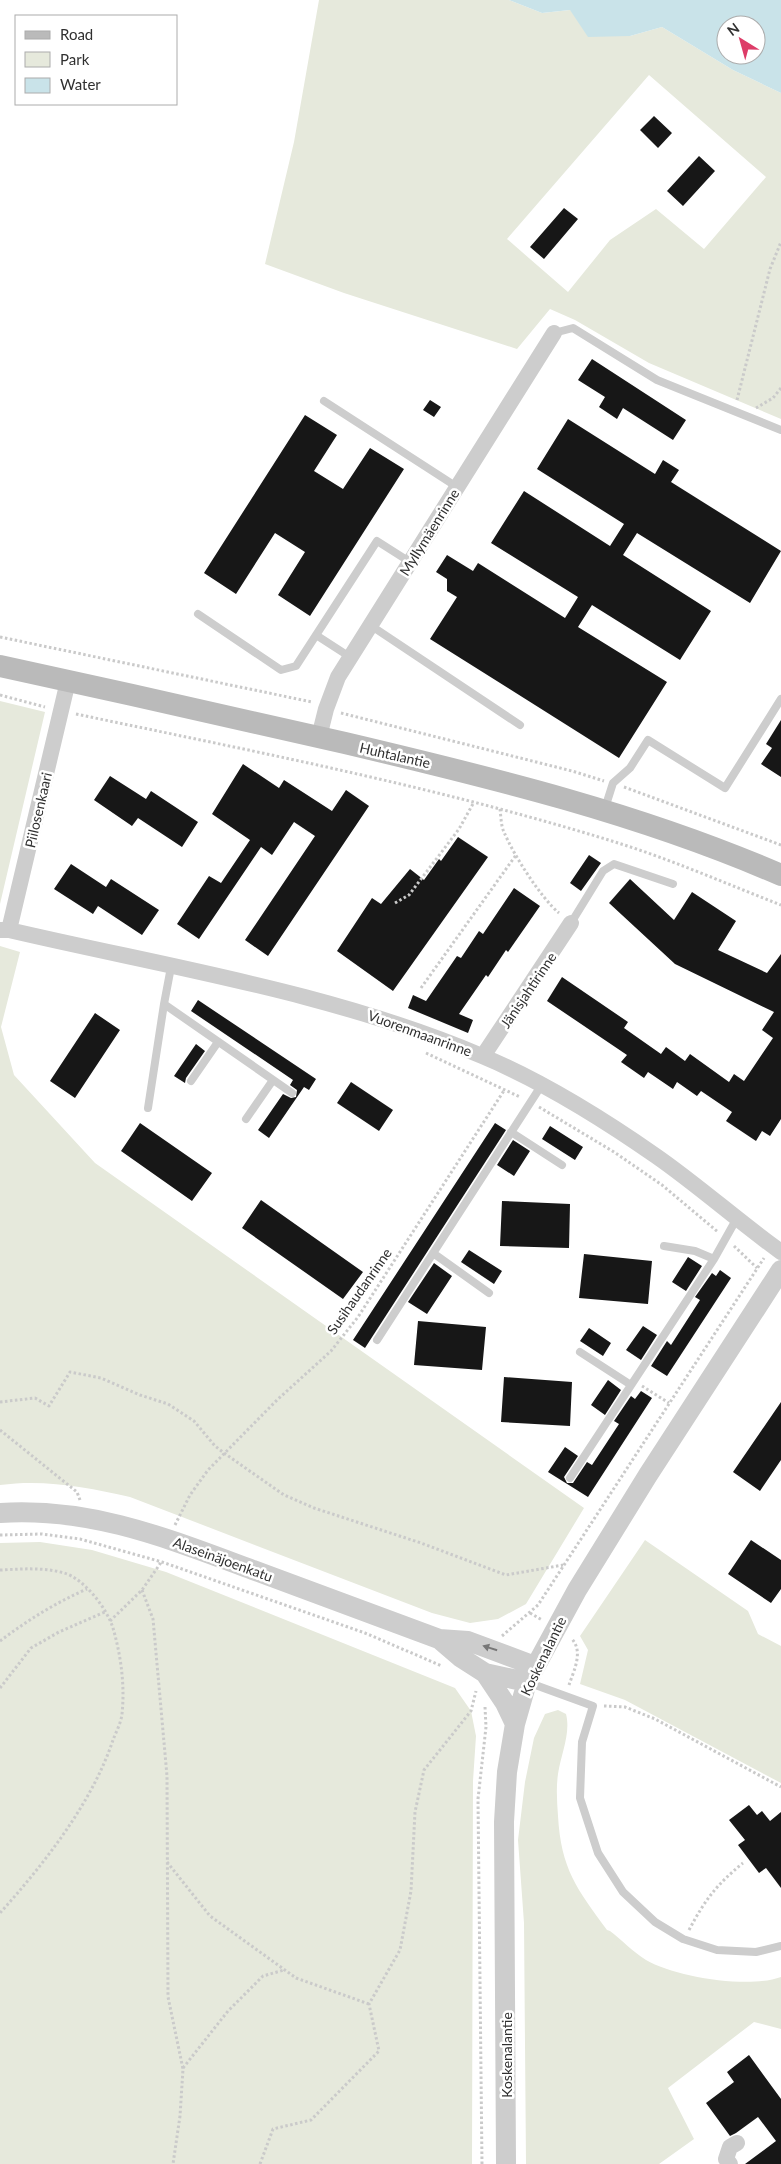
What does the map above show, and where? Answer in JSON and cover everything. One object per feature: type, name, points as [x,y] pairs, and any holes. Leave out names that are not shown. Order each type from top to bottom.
[{"type":"main road","name":"Huhtalantie","points":[[0,666],[319,737],[520,785],[605,810],[736,855],[781,875]]},
{"type":"street","name":"Myllymäenrinne","points":[[319,737],[326,709],[338,677],[554,333]]},
{"type":"street","name":"Piilosenkaari","points":[[4,930],[68,681]]},
{"type":"street","name":"Jänisjahtirinne","points":[[483,1056],[571,922]]},
{"type":"street","name":"Vuorenmaanrinne","points":[[4,930],[126,955],[293,994],[377,1016],[483,1056],[602,1121],[656,1156],[781,1252]]},
{"type":"street","name":"Koskenalantie","points":[[506,2164],[504,1822],[508,1772],[515,1724],[532,1674],[577,1590],[781,1270]]},
{"type":"street","name":"Alaseinäjoenkatu","points":[[0,1513],[71,1514],[116,1523],[170,1539],[439,1639],[468,1641],[495,1650],[532,1674]]},
{"type":"street","name":"Alaseinäjoenkatu","points":[[439,1639],[460,1657],[478,1683],[505,1703],[515,1724]]},
{"type":"street","name":"Alaseinäjoenkatu","points":[[478,1683],[532,1674]]},
{"type":"street","points":[[730,2164],[726,2159],[730,2147],[737,2143]]},
{"type":"lane","points":[[554,333],[574,328],[658,380],[781,430]]},
{"type":"lane","points":[[324,401],[457,487]]},
{"type":"lane","points":[[198,614],[281,670],[296,666],[377,541],[410,562]]},
{"type":"lane","points":[[370,626],[520,724]]},
{"type":"lane","points":[[316,635],[350,657]]},
{"type":"lane","points":[[605,810],[613,783],[630,768],[648,740],[725,788],[781,699]]},
{"type":"lane","points":[[571,922],[603,871],[614,864],[674,884]]},
{"type":"lane","points":[[148,1108],[171,967]]},
{"type":"lane","points":[[164,1004],[292,1093]]},
{"type":"lane","points":[[191,1081],[218,1042]]},
{"type":"lane","points":[[246,1119],[273,1080]]},
{"type":"lane","points":[[377,1340],[541,1086]]},
{"type":"lane","points":[[510,1132],[562,1165]]},
{"type":"lane","points":[[570,1478],[714,1259],[737,1218]]},
{"type":"lane","points":[[664,1246],[695,1251],[714,1259]]},
{"type":"lane","points":[[433,1253],[489,1293]]},
{"type":"lane","points":[[580,1352],[633,1383]]},
{"type":"lane","points":[[532,1674],[593,1706],[582,1742],[580,1798],[598,1853],[623,1892],[655,1922],[684,1939],[717,1950],[756,1952],[781,1946]]},
{"type":"path","points":[[734,410],[770,269],[781,242]]},
{"type":"path","points":[[743,413],[773,398],[781,388]]},
{"type":"path","points":[[0,638],[311,701],[315,706],[326,709],[613,783],[781,845]]},
{"type":"path","points":[[0,695],[61,711],[338,769],[474,802],[617,843],[781,905]]},
{"type":"path","points":[[395,904],[409,895],[459,828],[474,802]]},
{"type":"path","points":[[500,809],[503,831],[516,855],[556,910],[571,922]]},
{"type":"path","points":[[421,988],[516,855]]},
{"type":"path","points":[[420,1051],[506,1089],[614,1152],[662,1185],[726,1238],[757,1268]]},
{"type":"path","name":"Susihaudanrinne","points":[[110,1621],[142,1590],[162,1562],[190,1495],[208,1470],[331,1351],[358,1317],[506,1089]]},
{"type":"path","points":[[0,1402],[35,1398],[49,1406],[70,1372],[101,1378],[140,1395],[168,1404],[194,1421],[215,1446],[224,1453],[284,1495],[314,1508],[421,1543],[506,1575],[564,1565]]},
{"type":"path","points":[[633,1383],[669,1403]]},
{"type":"path","points":[[0,1430],[77,1492],[88,1517]]},
{"type":"path","points":[[0,1535],[42,1534],[80,1539],[162,1562],[365,1633],[443,1667]]},
{"type":"path","points":[[0,1570],[40,1568],[66,1573],[88,1589],[98,1600],[110,1621],[118,1647],[123,1678],[122,1716],[105,1763],[72,1820],[34,1876],[0,1913]]},
{"type":"path","points":[[0,1640],[57,1602],[88,1589]]},
{"type":"path","points":[[142,1590],[154,1619],[167,1776],[168,1997],[183,2069],[180,2116],[173,2164]]},
{"type":"path","points":[[0,1688],[31,1648],[59,1632],[105,1612]]},
{"type":"path","points":[[260,2164],[273,2129],[311,2120],[379,2051],[368,2004],[400,1950],[411,1891],[415,1812],[424,1770],[471,1711],[478,1683]]},
{"type":"path","points":[[593,1706],[625,1707],[655,1719],[781,1787]]},
{"type":"path","points":[[166,1861],[210,1916],[296,1978],[368,2004]]},
{"type":"path","points":[[684,1939],[703,1903],[721,1881],[743,1863]]},
{"type":"path","points":[[183,2069],[228,2011],[262,1976],[284,1969]]},
{"type":"green space","points":[[319,0],[509,0],[542,13],[570,10],[630,36],[662,27],[716,60],[716,65],[725,65],[781,93],[781,419],[649,363],[575,320],[550,309],[517,349],[344,293],[265,264],[294,142]],"holes":[[[649,75],[766,177],[704,249],[656,209],[610,240],[568,292],[507,239]]]},
{"type":"green space","points":[[0,701],[45,712],[0,904]]},
{"type":"green space","points":[[0,946],[20,952],[1,1027],[14,1075],[95,1163],[584,1508],[526,1604],[498,1619],[470,1623],[432,1613],[130,1497],[65,1485],[16,1483],[0,1485]]},
{"type":"green space","points":[[645,1540],[748,1611],[758,1634],[781,1646],[781,1783],[625,1700],[580,1684],[588,1650],[580,1636]]},
{"type":"green space","points":[[40,1542],[92,1550],[166,1572],[455,1688],[471,1711],[476,1736],[473,1781],[472,2164],[0,2164],[0,1543]]},
{"type":"green space","points":[[558,1710],[566,1714],[567,1721],[557,1785],[558,1816],[563,1850],[572,1878],[607,1930],[646,1960],[675,1972],[712,1979],[750,1982],[781,1977],[781,2029],[754,2022],[668,2088],[694,2139],[659,2164],[526,2164],[524,1923],[518,1840],[525,1782],[534,1738],[545,1714]]},
{"type":"water","points":[[509,0],[781,0],[781,93],[725,65],[766,65],[766,15],[716,15],[716,60],[662,27],[630,36],[588,37],[570,10],[542,13]]},
{"type":"building","points":[[654,116],[672,133],[658,148],[640,130]]},
{"type":"building","points":[[699,156],[715,171],[683,206],[667,191]]},
{"type":"building","points":[[564,208],[578,219],[544,259],[530,247]]},
{"type":"building","points":[[592,359],[686,420],[673,440],[623,408],[617,419],[599,407],[605,397],[578,380]]},
{"type":"building","points":[[430,400],[441,407],[434,417],[423,410]]},
{"type":"building","points":[[305,415],[337,435],[314,471],[343,489],[370,448],[404,469],[310,616],[278,595],[305,552],[275,533],[236,594],[204,573]]},
{"type":"building","points":[[568,419],[655,474],[663,460],[679,470],[671,482],[781,551],[750,603],[637,533],[623,555],[711,611],[680,660],[592,605],[578,627],[667,682],[619,758],[430,639],[457,597],[447,591],[447,579],[436,572],[447,555],[473,571],[478,563],[565,618],[578,597],[491,543],[524,491],[610,546],[624,524],[537,469]]},
{"type":"building","points":[[781,720],[781,777],[761,764],[772,748],[766,744]]},
{"type":"building","points":[[243,764],[279,788],[284,780],[332,811],[346,790],[369,806],[268,956],[245,940],[315,836],[294,822],[272,855],[261,847],[199,939],[177,924],[209,876],[221,883],[250,840],[212,814]]},
{"type":"building","points":[[110,776],[146,799],[151,791],[198,822],[182,847],[138,818],[132,826],[94,800]]},
{"type":"building","points":[[458,837],[488,857],[393,991],[337,951],[372,898],[381,904],[410,869],[424,880],[439,859],[441,861]]},
{"type":"building","points":[[589,855],[601,863],[581,891],[570,883]]},
{"type":"building","points":[[71,864],[106,887],[111,879],[159,910],[142,935],[98,906],[93,914],[54,889]]},
{"type":"building","points":[[630,879],[674,920],[692,892],[736,921],[718,950],[767,973],[781,954],[781,1119],[770,1136],[762,1131],[756,1141],[726,1121],[732,1112],[701,1091],[697,1096],[677,1082],[673,1089],[648,1072],[644,1078],[621,1062],[627,1055],[547,1001],[562,977],[628,1022],[624,1028],[661,1054],[666,1047],[685,1061],[690,1054],[729,1082],[734,1074],[744,1081],[773,1038],[762,1030],[774,1012],[675,964],[609,903]]},
{"type":"building","points":[[514,888],[540,906],[508,952],[506,950],[488,977],[486,975],[459,1014],[473,1020],[468,1033],[408,1008],[413,995],[426,1001],[457,956],[461,958],[479,931],[483,934]]},
{"type":"building","points":[[198,1000],[316,1079],[309,1090],[304,1087],[269,1138],[258,1130],[283,1094],[291,1098],[296,1097],[297,1090],[290,1085],[293,1080],[191,1011]]},
{"type":"building","points":[[95,1013],[120,1030],[75,1098],[50,1081]]},
{"type":"building","points":[[196,1044],[205,1051],[186,1078],[185,1083],[174,1076]]},
{"type":"building","points":[[351,1082],[393,1110],[379,1131],[337,1103]]},
{"type":"building","points":[[140,1123],[212,1173],[192,1201],[121,1151]]},
{"type":"building","points":[[495,1123],[506,1130],[365,1348],[353,1340]]},
{"type":"building","points":[[550,1126],[583,1147],[575,1160],[542,1139]]},
{"type":"building","points":[[513,1140],[530,1151],[514,1176],[497,1165]]},
{"type":"building","points":[[261,1200],[363,1272],[343,1299],[242,1228]]},
{"type":"building","points":[[502,1201],[570,1204],[569,1248],[500,1246]]},
{"type":"building","points":[[469,1250],[502,1271],[494,1284],[461,1262]]},
{"type":"building","points":[[584,1254],[652,1261],[648,1304],[579,1298]]},
{"type":"building","points":[[688,1257],[702,1266],[686,1291],[672,1282]]},
{"type":"building","points":[[434,1263],[452,1276],[427,1314],[408,1302]]},
{"type":"building","points":[[720,1270],[731,1278],[667,1376],[651,1366],[667,1341],[671,1345],[700,1300],[695,1297],[712,1273],[716,1276]]},
{"type":"building","points":[[418,1321],[486,1327],[482,1370],[414,1365]]},
{"type":"building","points":[[643,1326],[657,1335],[641,1360],[626,1350]]},
{"type":"building","points":[[589,1328],[611,1343],[603,1356],[580,1341]]},
{"type":"building","points":[[504,1377],[572,1382],[570,1426],[501,1422]]},
{"type":"building","points":[[608,1380],[621,1390],[605,1415],[591,1405]]},
{"type":"building","points":[[641,1391],[652,1398],[588,1497],[548,1472],[565,1447],[578,1456],[564,1477],[567,1483],[573,1483],[587,1462],[592,1465],[619,1424],[614,1421],[631,1396],[635,1399]]},
{"type":"building","points":[[781,1402],[781,1460],[760,1491],[733,1472]]},
{"type":"building","points":[[751,1540],[781,1560],[781,1589],[771,1603],[728,1574]]},
{"type":"building","points":[[749,1805],[757,1815],[762,1811],[770,1821],[781,1812],[781,1888],[766,1868],[759,1873],[738,1845],[745,1840],[729,1820]]},
{"type":"building","points":[[749,2055],[781,2099],[781,2164],[745,2164],[776,2141],[758,2117],[730,2136],[706,2103],[734,2082],[727,2072]]}]
